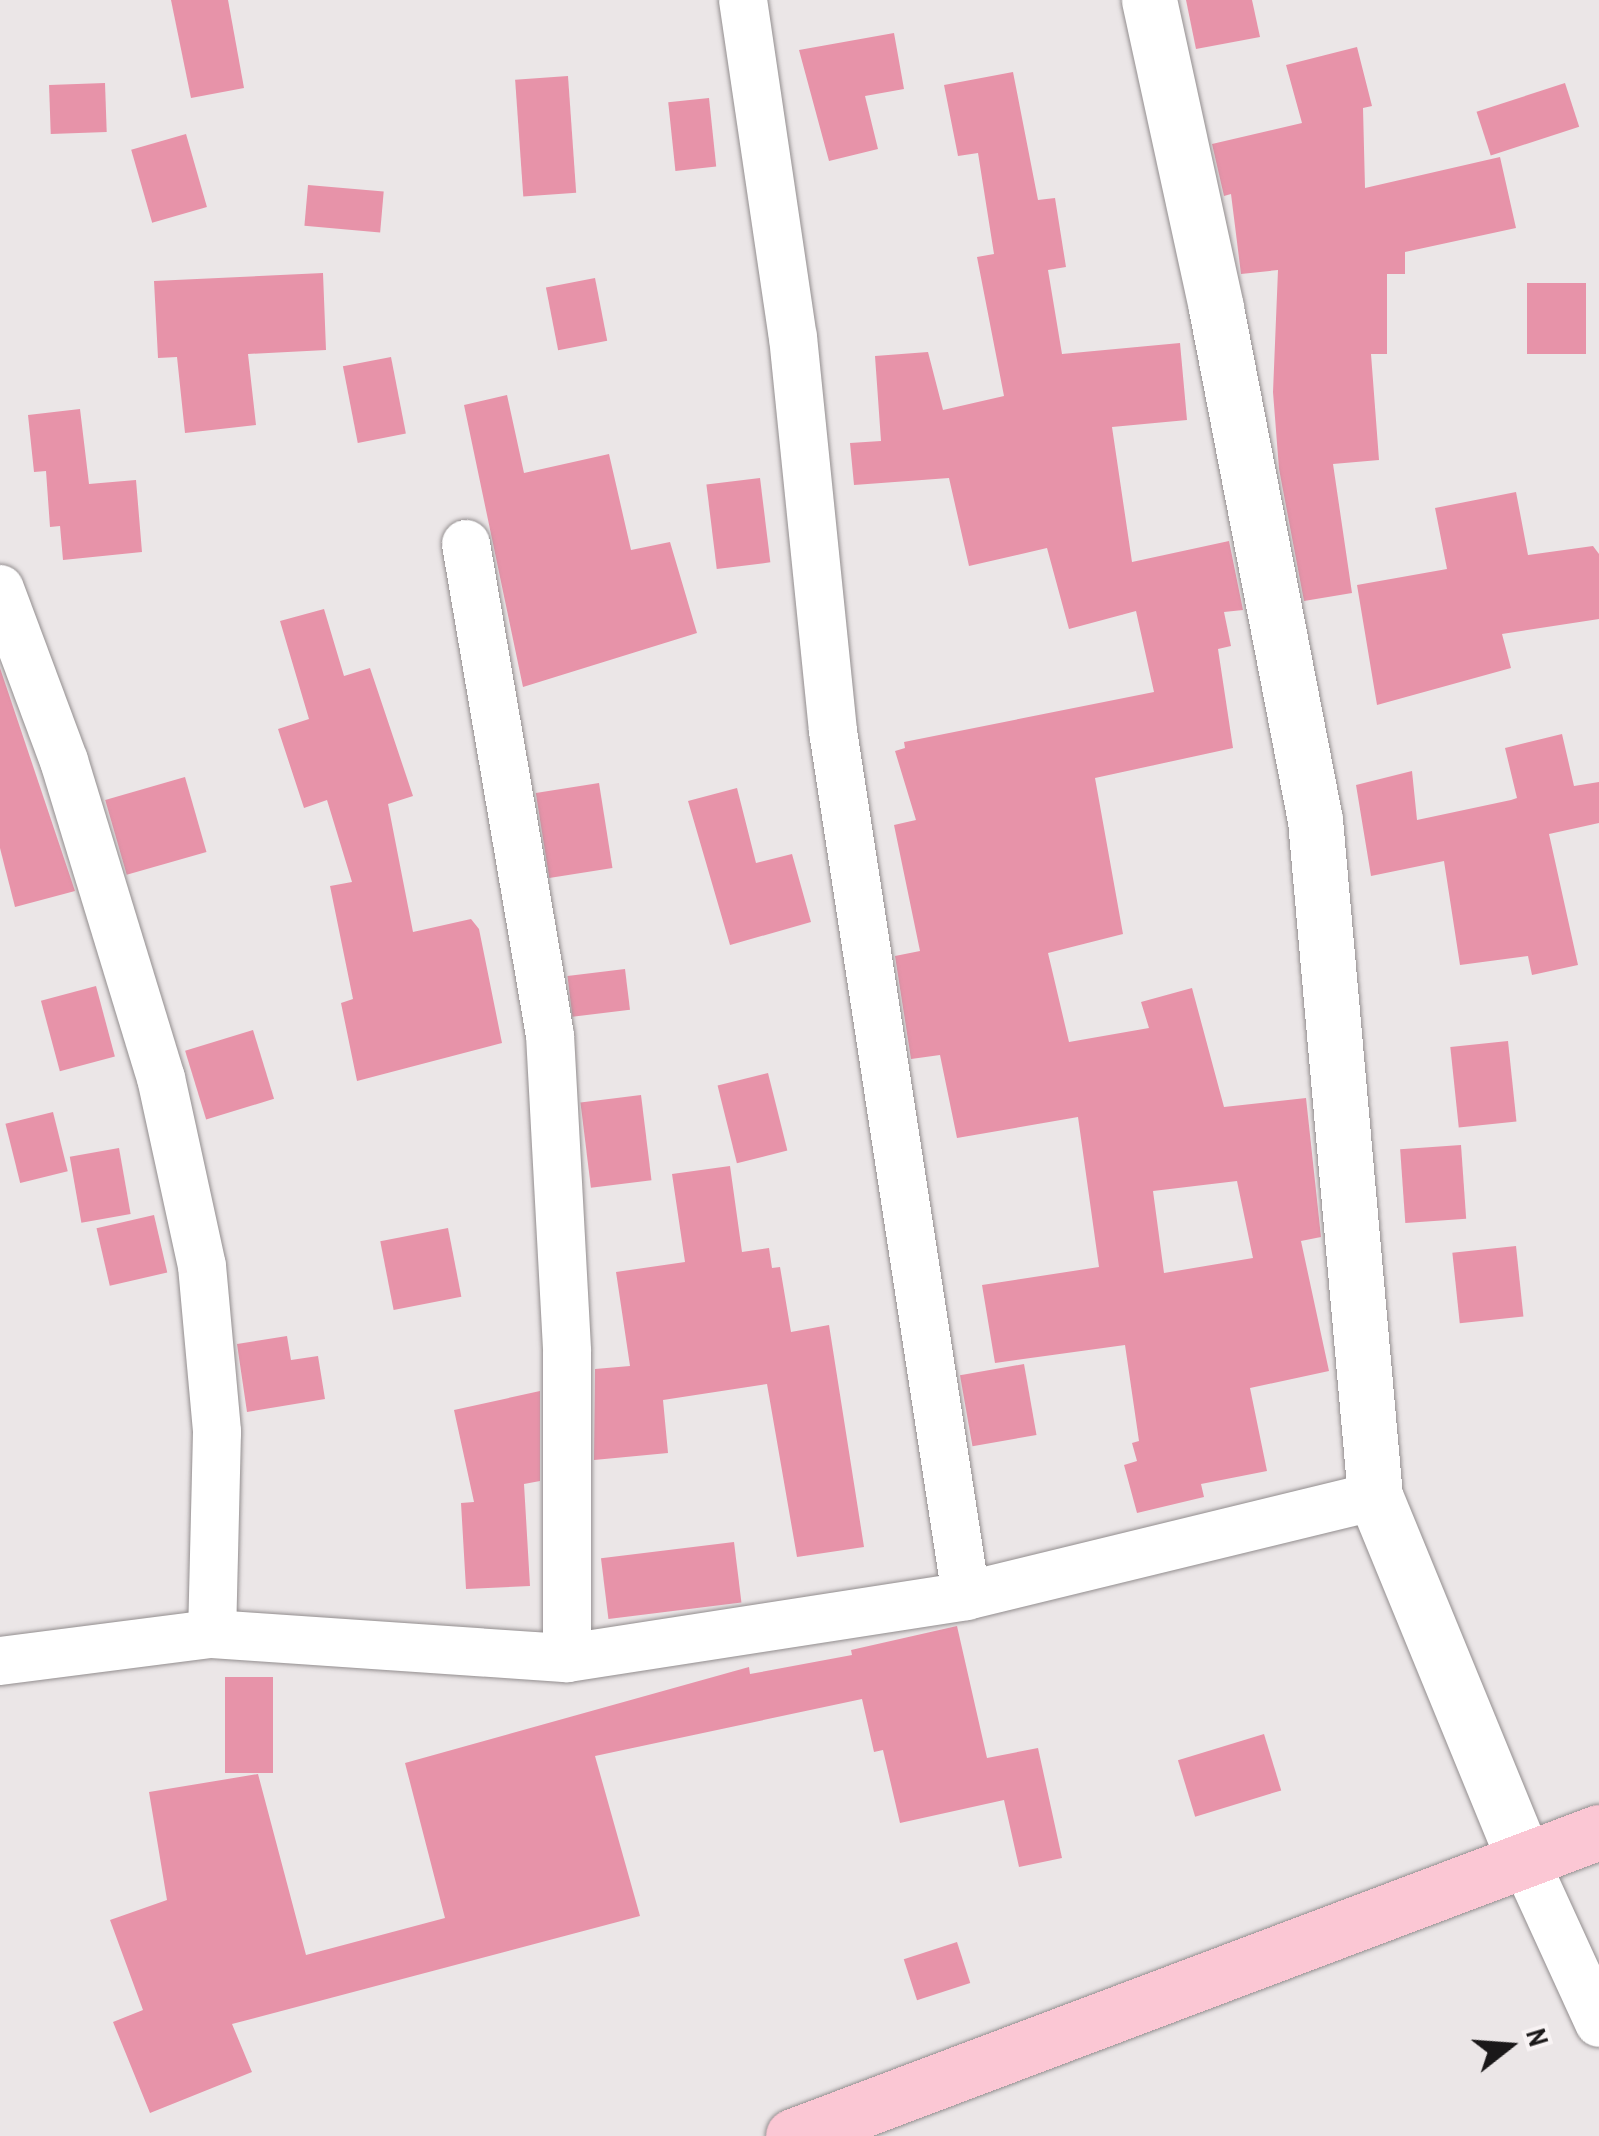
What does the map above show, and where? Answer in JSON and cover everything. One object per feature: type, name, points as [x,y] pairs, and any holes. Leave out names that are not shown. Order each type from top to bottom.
[{"type":"main road","points":[[793,2136],[1599,1832]]},
{"type":"street","points":[[743,0],[793,337],[833,731],[966,1596]]},
{"type":"street","points":[[1148,0],[1216,308],[1315,820],[1375,1496],[1525,1861],[1599,2023]]},
{"type":"street","points":[[466,544],[550,1035],[566,1352],[567,1658]]},
{"type":"street","points":[[0,589],[64,761],[161,1078],[202,1266],[217,1432],[212,1634]]},
{"type":"street","points":[[0,1661],[212,1634],[567,1658],[966,1596],[1375,1496]]},
{"type":"building","points":[[171,0],[228,0],[244,88],[191,98]]},
{"type":"building","points":[[1186,0],[1252,0],[1260,37],[1196,49]]},
{"type":"building","points":[[894,33],[904,89],[865,96],[878,149],[829,161],[799,50]]},
{"type":"building","points":[[1357,47],[1372,106],[1363,108],[1365,188],[1500,157],[1516,228],[1405,252],[1405,274],[1387,274],[1387,354],[1371,354],[1379,460],[1333,464],[1352,593],[1304,601],[1279,469],[1273,392],[1278,270],[1241,274],[1231,194],[1224,196],[1212,144],[1302,123],[1286,65]]},
{"type":"building","points":[[1013,72],[1038,200],[1055,198],[1066,267],[1048,270],[1062,354],[1180,343],[1187,420],[1112,427],[1132,562],[1229,541],[1243,610],[1224,612],[1231,646],[1218,649],[1233,748],[1095,778],[1123,934],[1048,953],[1069,1042],[1149,1028],[1141,1002],[1192,988],[1224,1107],[1306,1098],[1321,1237],[1301,1241],[1329,1371],[1250,1388],[1267,1471],[1201,1484],[1204,1497],[1137,1513],[1124,1465],[1137,1461],[1132,1443],[1139,1441],[1125,1345],[995,1363],[982,1285],[1099,1267],[1078,1117],[957,1138],[940,1055],[911,1059],[895,956],[920,951],[894,825],[916,820],[895,751],[905,748],[904,742],[1154,692],[1136,611],[1069,629],[1047,548],[969,566],[949,478],[854,485],[850,443],[881,441],[875,356],[928,352],[943,410],[1004,396],[977,257],[994,254],[978,153],[958,156],[944,85]],"holes":[[[1237,1181],[1253,1258],[1164,1273],[1153,1191]]]},
{"type":"building","points":[[568,76],[576,193],[523,196],[515,80]]},
{"type":"building","points":[[105,83],[107,132],[51,134],[49,85]]},
{"type":"building","points":[[1565,83],[1579,127],[1491,155],[1477,112]]},
{"type":"building","points":[[709,98],[716,167],[675,171],[668,102]]},
{"type":"building","points":[[186,134],[207,207],[152,223],[131,150]]},
{"type":"building","points":[[308,185],[384,192],[380,232],[304,226]]},
{"type":"building","points":[[323,273],[326,350],[248,354],[256,425],[185,433],[177,357],[158,358],[154,281]]},
{"type":"building","points":[[595,278],[607,341],[558,350],[546,288]]},
{"type":"building","points":[[1527,283],[1586,283],[1586,354],[1527,354]]},
{"type":"building","points":[[391,357],[406,434],[358,443],[343,366]]},
{"type":"building","points":[[507,395],[524,473],[609,454],[631,550],[670,542],[697,633],[523,687],[464,405]]},
{"type":"building","points":[[80,409],[89,484],[136,480],[142,552],[63,560],[60,526],[50,527],[46,471],[34,472],[28,415]]},
{"type":"building","points":[[760,478],[770,562],[717,569],[706,485]]},
{"type":"building","points":[[1516,492],[1528,555],[1593,546],[1599,554],[1599,619],[1502,634],[1511,668],[1377,705],[1357,585],[1447,569],[1435,508]]},
{"type":"building","points":[[324,609],[344,676],[370,668],[413,796],[388,804],[413,932],[471,919],[479,929],[502,1043],[357,1081],[341,1003],[353,999],[330,886],[352,882],[327,800],[304,808],[278,729],[309,719],[280,621]]},
{"type":"building","points":[[0,668],[75,891],[15,907],[0,848]]},
{"type":"building","points":[[1562,734],[1574,786],[1599,782],[1599,823],[1549,834],[1578,965],[1532,975],[1528,956],[1460,965],[1444,861],[1371,876],[1356,785],[1412,771],[1417,820],[1511,800],[1517,798],[1505,748]]},
{"type":"building","points":[[185,777],[206,852],[127,875],[105,800]]},
{"type":"building","points":[[599,783],[612,868],[549,878],[536,793]]},
{"type":"building","points":[[737,788],[756,863],[792,854],[811,922],[730,945],[688,801]]},
{"type":"building","points":[[625,969],[630,1010],[572,1017],[567,976]]},
{"type":"building","points":[[96,986],[115,1057],[60,1071],[41,1001]]},
{"type":"building","points":[[253,1030],[274,1099],[206,1120],[185,1051]]},
{"type":"building","points":[[1508,1041],[1516,1122],[1459,1128],[1450,1047]]},
{"type":"building","points":[[768,1073],[787,1151],[737,1163],[718,1086]]},
{"type":"building","points":[[641,1095],[651,1180],[591,1188],[580,1102]]},
{"type":"building","points":[[53,1112],[68,1171],[20,1183],[5,1124]]},
{"type":"building","points":[[1461,1145],[1466,1219],[1405,1223],[1400,1149]]},
{"type":"building","points":[[119,1148],[131,1214],[81,1223],[70,1157]]},
{"type":"building","points":[[730,1166],[742,1252],[769,1248],[772,1268],[780,1267],[791,1332],[829,1325],[864,1547],[797,1557],[767,1384],[663,1400],[668,1453],[594,1460],[595,1369],[630,1366],[616,1272],[685,1262],[672,1174]]},
{"type":"building","points":[[154,1215],[167,1272],[110,1286],[97,1228]]},
{"type":"building","points":[[448,1228],[461,1297],[394,1310],[380,1241]]},
{"type":"building","points":[[1516,1246],[1523,1317],[1460,1323],[1452,1253]]},
{"type":"building","points":[[287,1336],[291,1360],[318,1356],[325,1399],[247,1412],[237,1344]]},
{"type":"building","points":[[1024,1364],[1037,1435],[972,1446],[960,1375]]},
{"type":"building","points":[[540,1391],[540,1481],[524,1484],[530,1586],[466,1589],[461,1503],[474,1502],[454,1410]]},
{"type":"building","points":[[734,1542],[741,1603],[608,1619],[601,1558]]},
{"type":"building","points":[[957,1626],[987,1758],[1038,1748],[1062,1858],[1019,1867],[1004,1800],[900,1823],[883,1750],[874,1752],[862,1699],[595,1756],[640,1916],[232,2024],[252,2072],[150,2113],[113,2022],[143,2010],[110,1920],[167,1900],[149,1792],[258,1774],[306,1955],[445,1918],[405,1763],[749,1667],[750,1674],[852,1655],[851,1650]]},
{"type":"building","points":[[225,1677],[273,1677],[273,1773],[225,1773]]},
{"type":"building","points":[[1264,1734],[1281,1790],[1195,1817],[1178,1760]]},
{"type":"building","points":[[957,1942],[970,1983],[917,2000],[904,1959]]}]
